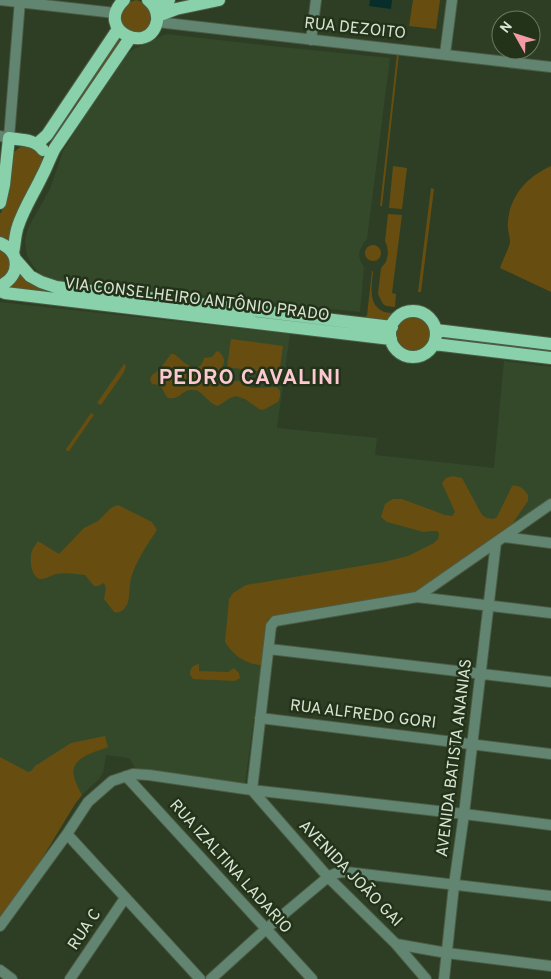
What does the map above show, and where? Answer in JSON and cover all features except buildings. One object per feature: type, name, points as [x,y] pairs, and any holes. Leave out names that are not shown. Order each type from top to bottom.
[{"type":"main road","points":[[124,0],[119,5],[115,14],[115,22],[118,29],[130,38],[147,36],[153,30],[154,10]]},
{"type":"main road","points":[[154,10],[170,0]]},
{"type":"main road","points":[[154,10],[176,9],[219,0]]},
{"type":"main road","points":[[6,160],[10,152],[18,144],[32,142],[47,134],[118,29]]},
{"type":"main road","points":[[0,286],[8,282],[13,276],[16,268],[14,256],[18,227],[48,161],[130,38]]},
{"type":"main road","points":[[0,202],[4,185],[6,160],[4,137],[32,142],[45,152],[48,161]]},
{"type":"main road","name":"VIA CONSELHEIRO ANTÔNIO PRADO","points":[[0,243],[8,247],[30,276],[56,287],[391,333]]},
{"type":"main road","name":"VIA CONSELHEIRO ANTÔNIO PRADO","points":[[0,291],[159,312],[391,333]]},
{"type":"main road","points":[[414,311],[421,312],[427,316],[434,324],[436,330],[434,344],[430,350],[418,356],[404,355],[398,351],[394,346],[391,333],[394,321],[399,316],[414,311]]},
{"type":"main road","points":[[436,330],[551,344]]},
{"type":"main road","points":[[434,344],[551,358]]},
{"type":"street","points":[[0,0],[115,14]]},
{"type":"street","points":[[312,40],[316,0]]},
{"type":"street","points":[[445,54],[452,0]]},
{"type":"street","points":[[4,137],[20,1]]},
{"type":"street","name":"RUA DEZOITO","points":[[154,10],[312,40],[551,66]]},
{"type":"street","points":[[417,597],[551,504]]},
{"type":"street","points":[[500,539],[551,543]]},
{"type":"street","name":"AVENIDA BATISTA ANANIAS","points":[[444,979],[488,605],[500,539]]},
{"type":"street","points":[[252,790],[271,626],[276,621],[417,597],[551,613]]},
{"type":"street","points":[[269,649],[551,682]]},
{"type":"street","name":"RUA ALFREDO GORI","points":[[260,718],[551,754]]},
{"type":"street","points":[[0,926],[88,802],[112,781],[132,774],[551,825]]},
{"type":"street","name":"RUA IZALTINA LADARIO","points":[[126,776],[312,979]]},
{"type":"street","name":"AVENIDA JOÃO GAI","points":[[252,790],[328,877],[396,944],[426,979]]},
{"type":"street","points":[[67,834],[200,979]]},
{"type":"street","points":[[211,979],[266,929],[328,877],[339,872],[551,896]]},
{"type":"street","name":"RUA C","points":[[70,979],[125,898]]},
{"type":"street","points":[[396,944],[447,953],[551,966]]},
{"type":"street","points":[[0,970],[12,979]]},
{"type":"shaded area","points":[[136,0],[145,3],[153,14],[150,28],[136,35],[120,24],[121,10],[127,3]]},
{"type":"shaded area","points":[[413,0],[440,0],[436,29],[409,26]]},
{"type":"shaded area","points":[[166,34],[390,58],[367,239],[360,250],[359,256],[364,267],[360,312],[56,280],[43,276],[34,267],[27,256],[25,241],[28,228],[50,189],[63,151],[101,88],[126,55],[134,49]]},
{"type":"shaded area","points":[[119,38],[122,40],[78,106],[75,104]]},
{"type":"shaded area","points":[[397,54],[399,54],[382,206],[380,206]]},
{"type":"shaded area","points":[[26,145],[37,150],[43,161],[9,243],[0,238],[0,214],[12,154]]},
{"type":"shaded area","points":[[393,166],[407,168],[402,209],[389,208]]},
{"type":"shaded area","points":[[551,166],[551,292],[500,268],[510,242],[509,213],[516,196],[521,188],[535,175]]},
{"type":"shaded area","points":[[431,188],[434,189],[421,292],[418,292]]},
{"type":"shaded area","points":[[388,214],[402,215],[392,293],[396,294],[395,307],[383,304],[378,294],[381,268],[386,262],[388,254],[385,241]]},
{"type":"shaded area","points":[[373,245],[379,247],[381,253],[379,259],[373,261],[367,259],[365,253],[367,247]]},
{"type":"shaded area","points":[[0,248],[10,258],[10,272],[0,281]]},
{"type":"shaded area","points":[[21,270],[24,276],[165,304],[7,289],[16,281]]},
{"type":"shaded area","points":[[372,271],[372,294],[375,305],[384,312],[397,313],[391,323],[364,320],[367,315]]},
{"type":"shaded area","points":[[0,302],[290,334],[277,428],[377,438],[375,455],[494,468],[504,361],[551,367],[551,499],[415,593],[267,619],[245,784],[136,769],[129,758],[106,755],[103,773],[75,804],[27,883],[0,917]]},
{"type":"shaded area","points":[[413,317],[420,318],[425,322],[429,327],[429,341],[425,346],[420,350],[413,351],[406,350],[401,346],[397,341],[396,334],[397,327],[401,322],[406,318]]},
{"type":"shaded area","points":[[231,339],[283,346],[279,374],[227,367]]},
{"type":"shaded area","points":[[218,351],[224,363],[217,374],[218,377],[232,381],[245,381],[251,388],[277,387],[280,391],[278,402],[263,410],[236,396],[218,406],[194,390],[187,391],[175,398],[168,398],[161,387],[152,384],[150,379],[152,375],[160,369],[171,354],[174,354],[186,364],[195,368],[201,364],[204,358],[212,357]]},
{"type":"shaded area","points":[[124,364],[126,366],[124,372],[101,405],[97,403]]},
{"type":"shaded area","points":[[91,413],[94,415],[69,451],[67,451],[66,449]]},
{"type":"shaded area","points":[[453,476],[462,478],[482,515],[487,518],[493,519],[497,517],[512,486],[523,489],[528,495],[528,501],[508,530],[415,593],[268,619],[261,665],[245,661],[228,647],[225,642],[229,599],[233,593],[246,585],[384,562],[408,556],[434,543],[438,539],[439,534],[437,531],[424,532],[387,522],[381,517],[385,504],[393,499],[402,499],[452,516],[455,512],[442,483],[446,478]]},
{"type":"shaded area","points":[[118,505],[152,522],[157,530],[136,565],[131,578],[128,602],[123,610],[114,612],[104,599],[106,589],[104,583],[94,586],[85,575],[60,573],[41,579],[35,576],[32,568],[31,554],[38,541],[59,554],[84,528],[98,521],[111,508]]},
{"type":"shaded area","points":[[199,664],[199,671],[228,672],[234,668],[239,673],[240,678],[235,681],[193,679],[190,674],[191,670]]},
{"type":"shaded area","points":[[105,736],[108,747],[84,757],[75,765],[73,770],[74,776],[82,795],[27,883],[0,917],[0,757],[28,772],[71,743]]},
{"type":"water","points":[[370,0],[392,0],[391,9],[369,6]]},
{"type":"district","name":"PEDRO CAVALINI","points":[[250,378]]}]
